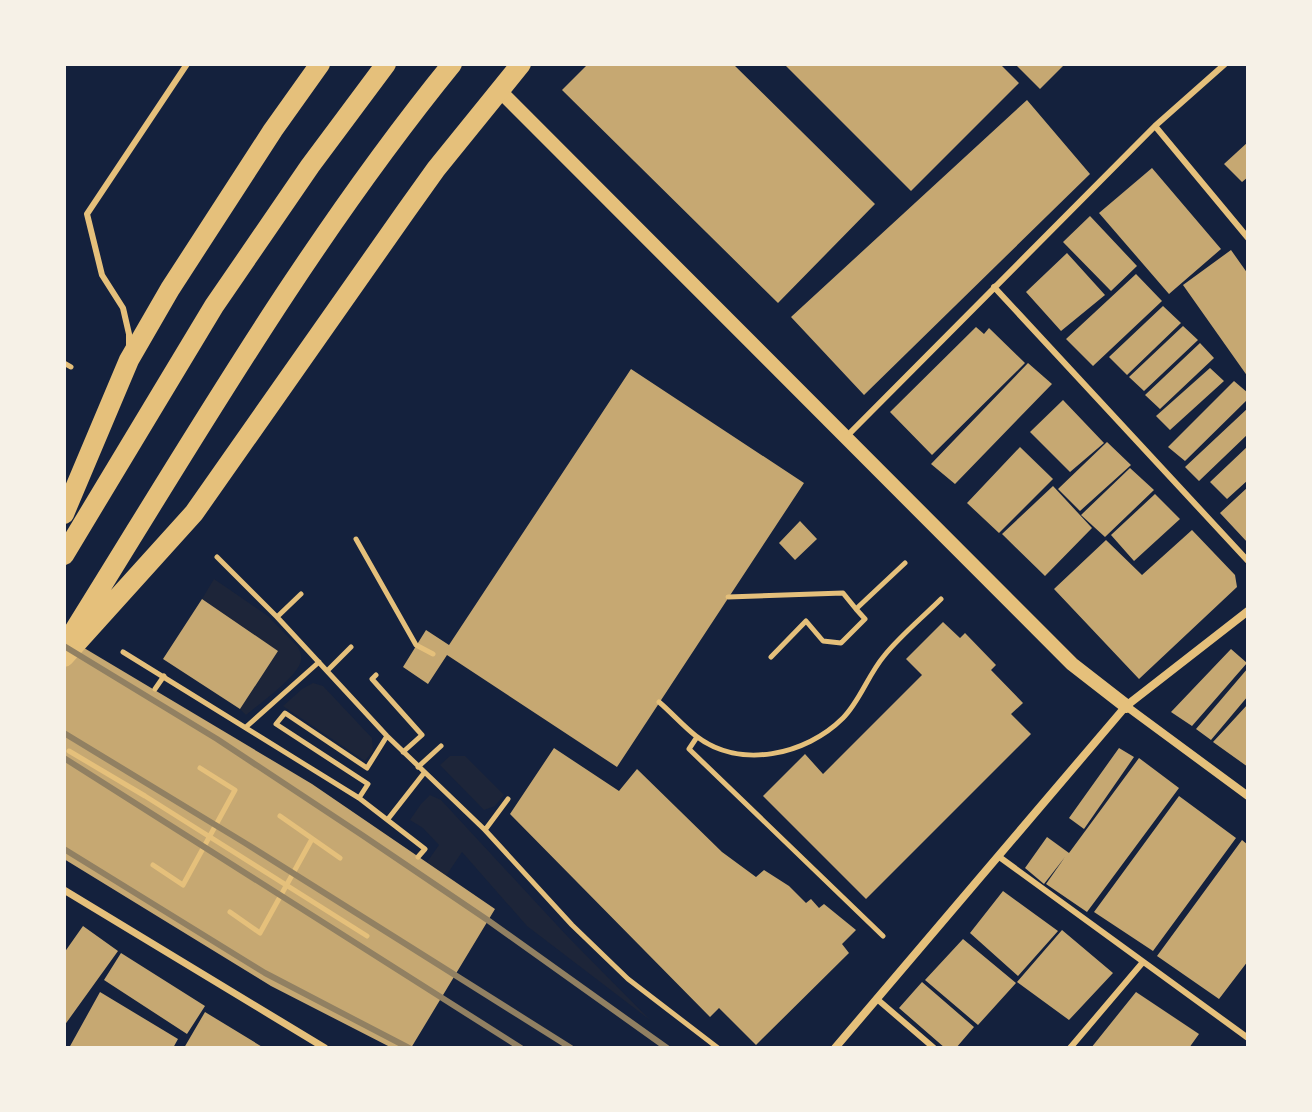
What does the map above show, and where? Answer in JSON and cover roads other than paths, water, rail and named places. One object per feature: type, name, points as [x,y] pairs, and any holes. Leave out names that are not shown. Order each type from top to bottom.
[{"type":"main road","points":[[64,514],[129,360],[170,289],[273,130],[320,64]]},
{"type":"main road","points":[[64,555],[214,306],[310,166],[386,64]]},
{"type":"main road","points":[[64,647],[300,270],[395,136],[452,64]]},
{"type":"main road","points":[[64,657],[194,513],[406,211],[521,64]]},
{"type":"street","points":[[499,90],[1072,664],[1248,796]]},
{"type":"street","points":[[835,1048],[1126,706],[1248,611]]},
{"type":"street","points":[[64,890],[325,1048]]},
{"type":"lane","points":[[129,360],[129,334],[123,308],[102,275],[87,214],[187,64]]},
{"type":"lane","points":[[846,437],[1155,126],[1225,64]]},
{"type":"lane","points":[[1155,126],[1248,238]]},
{"type":"lane","points":[[994,287],[1248,561]]},
{"type":"lane","points":[[998,856],[1248,1038]]},
{"type":"lane","points":[[1070,1048],[1143,962]]},
{"type":"lane","points":[[877,999],[934,1048]]},
{"type":"railway","points":[[64,646],[217,739],[362,835],[667,1048]]},
{"type":"railway","points":[[64,733],[571,1048]]},
{"type":"railway","points":[[64,758],[521,1048]]},
{"type":"railway","points":[[64,849],[265,973],[409,1048]]}]
